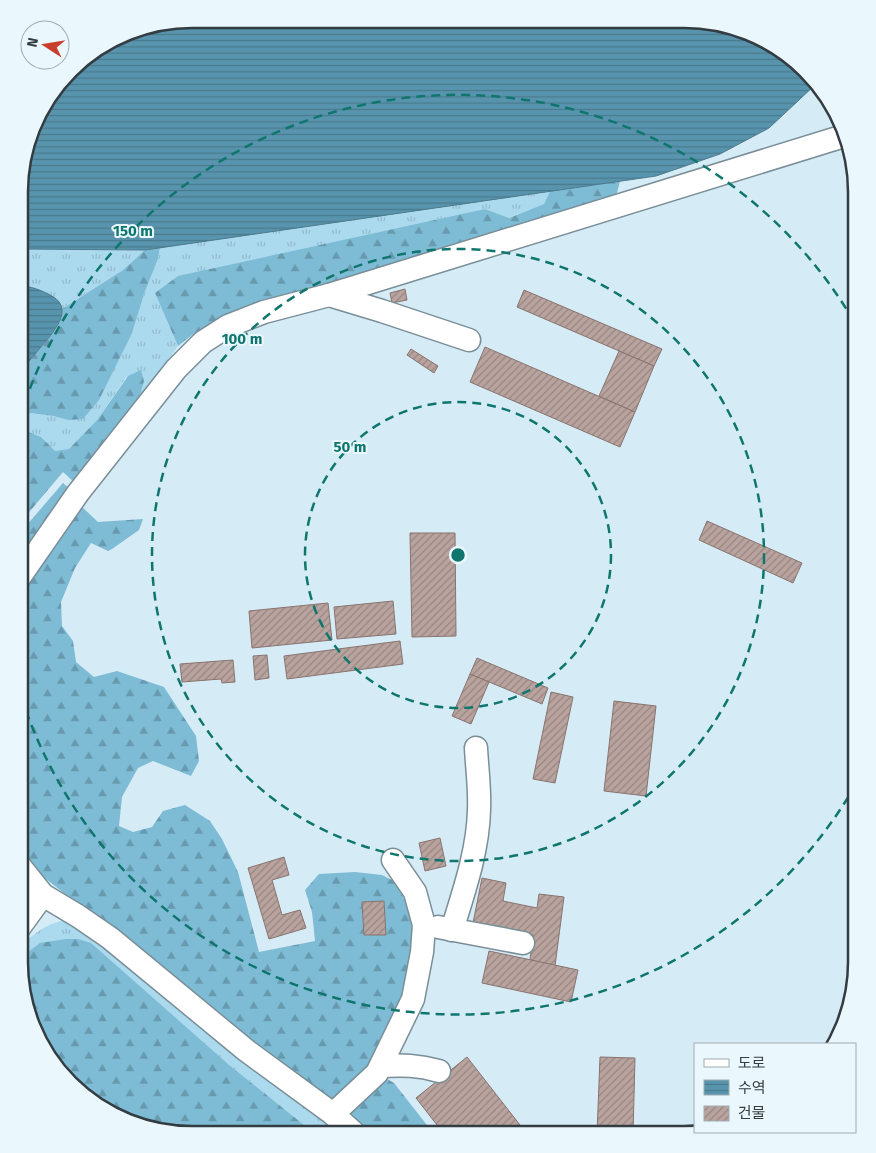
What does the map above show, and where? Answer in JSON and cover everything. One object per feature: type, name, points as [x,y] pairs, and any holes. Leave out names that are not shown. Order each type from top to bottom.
[{"type":"lane","points":[[28,566],[78,492],[176,370],[203,342],[228,326],[264,312],[328,295],[839,138]]},
{"type":"lane","points":[[328,295],[469,340]]},
{"type":"lane","points":[[452,930],[467,882],[476,840],[479,809],[476,748]]},
{"type":"lane","points":[[333,1114],[377,1073],[413,999],[422,952],[424,925],[415,892],[393,860]]},
{"type":"lane","points":[[28,876],[43,895],[110,938],[247,1051],[333,1114],[346,1126]]},
{"type":"lane","points":[[28,916],[43,895]]},
{"type":"lane","points":[[424,925],[523,943]]},
{"type":"lane","points":[[381,1066],[406,1065],[426,1067],[439,1071]]},
{"type":"green space","points":[[620,181],[617,193],[604,203],[227,314],[196,332],[178,346],[155,293],[178,276],[485,209],[509,218],[544,204],[550,191]]},
{"type":"green space","points":[[550,191],[544,204],[508,218],[485,209],[155,293],[178,346],[138,401],[127,376],[98,419],[69,449],[55,452],[41,437],[28,433],[28,413],[53,416],[68,420],[144,294],[158,259],[160,247]]},
{"type":"green space","points":[[160,247],[158,259],[144,294],[132,333],[99,400],[83,419],[68,420],[53,416],[28,414],[28,362],[56,329],[61,319],[62,309],[123,270],[145,250]]},
{"type":"green space","points":[[28,249],[145,250],[123,270],[62,309],[56,298],[28,289]]},
{"type":"green space","points":[[141,370],[144,381],[138,401],[76,484],[63,472],[28,514],[28,432],[41,437],[55,451],[69,449],[98,419],[128,376]]},
{"type":"green space","points":[[63,483],[72,491],[28,551],[28,524]]},
{"type":"green space","points":[[81,506],[98,522],[143,519],[139,530],[108,551],[91,543],[75,568],[61,602],[62,626],[73,641],[76,662],[94,677],[117,671],[164,687],[196,736],[199,761],[191,776],[153,761],[138,768],[122,797],[119,826],[133,832],[152,827],[163,811],[185,805],[210,821],[222,839],[238,872],[259,952],[315,941],[312,912],[305,890],[319,874],[355,872],[382,875],[396,882],[406,903],[411,922],[414,953],[407,992],[374,1063],[331,1104],[41,875],[28,861],[28,579]]},
{"type":"green space","points":[[65,920],[80,925],[332,1126],[305,1126],[228,1064],[28,964],[28,940],[45,927]]},
{"type":"green space","points":[[78,939],[91,943],[228,1064],[305,1126],[192,1126],[170,1124],[149,1120],[129,1113],[110,1104],[92,1092],[55,1053],[44,1034],[36,1014],[29,983],[28,952],[40,943]]},
{"type":"green space","points":[[384,1077],[394,1083],[428,1126],[355,1126],[346,1114]]},
{"type":"water","points":[[192,28],[706,29],[727,33],[766,49],[784,61],[812,88],[769,128],[720,154],[656,176],[145,250],[28,249],[28,192],[29,170],[33,149],[40,129],[55,100],[68,83],[92,61],[110,49],[149,33],[170,29]]},
{"type":"water","points":[[28,287],[50,295],[58,300],[62,307],[60,321],[28,362]]},
{"type":"building","points":[[405,289],[407,300],[392,303],[390,293]]},
{"type":"building","points":[[524,290],[662,349],[654,366],[517,307]]},
{"type":"building","points":[[485,347],[635,412],[620,447],[470,382]]},
{"type":"building","points":[[411,349],[438,366],[434,373],[407,355]]},
{"type":"building","points":[[619,351],[654,366],[635,412],[599,396]]},
{"type":"building","points":[[707,521],[802,563],[793,583],[699,540]]},
{"type":"building","points":[[410,533],[455,533],[456,636],[412,637]]},
{"type":"building","points":[[393,601],[396,634],[337,639],[334,607]]},
{"type":"building","points":[[328,603],[332,640],[252,648],[249,611]]},
{"type":"building","points":[[400,641],[403,664],[287,679],[284,656]]},
{"type":"building","points":[[267,655],[269,678],[255,680],[253,656]]},
{"type":"building","points":[[477,658],[548,688],[542,704],[470,674]]},
{"type":"building","points":[[233,660],[235,682],[222,683],[221,679],[182,682],[180,664]]},
{"type":"building","points":[[470,674],[489,682],[471,724],[452,716]]},
{"type":"building","points":[[551,692],[573,697],[555,783],[533,779]]},
{"type":"building","points":[[614,701],[656,706],[646,796],[604,791]]},
{"type":"building","points":[[440,838],[446,866],[425,871],[419,843]]},
{"type":"building","points":[[284,857],[289,875],[272,880],[282,915],[300,910],[306,928],[269,939],[248,868]]},
{"type":"building","points":[[482,878],[506,883],[503,901],[537,908],[539,894],[564,897],[555,966],[530,960],[533,935],[473,923]]},
{"type":"building","points":[[384,901],[386,935],[364,935],[362,902]]},
{"type":"building","points":[[489,951],[578,970],[571,1002],[482,983]]},
{"type":"building","points":[[467,1057],[521,1126],[438,1126],[416,1098]]},
{"type":"building","points":[[600,1057],[635,1058],[633,1126],[597,1126]]}]
